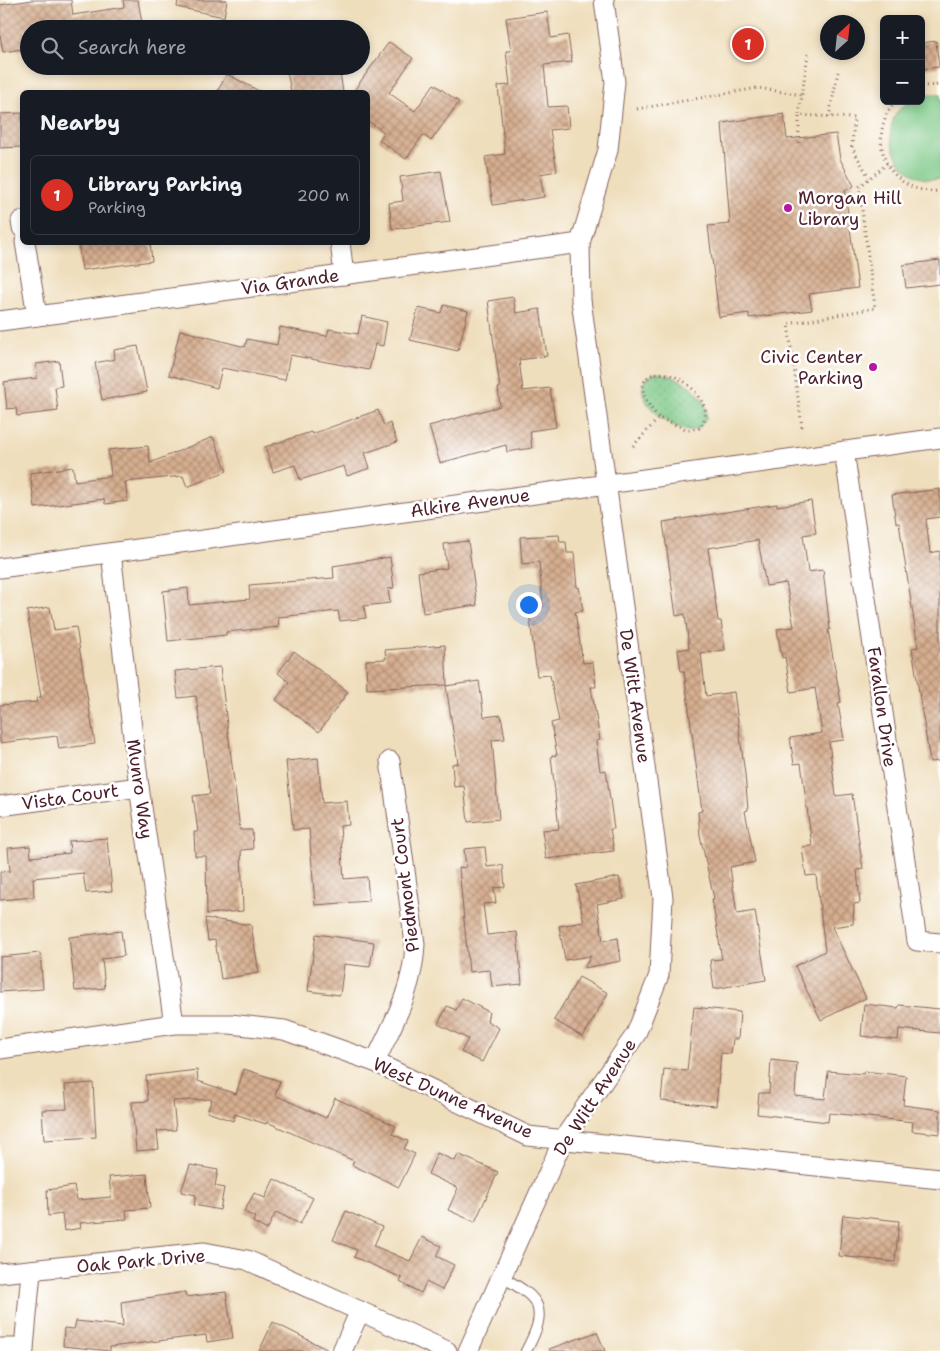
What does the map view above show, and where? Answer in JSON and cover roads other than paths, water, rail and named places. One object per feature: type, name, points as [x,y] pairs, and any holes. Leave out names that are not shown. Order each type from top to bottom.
[{"type":"street","name":"De Witt Avenue","points":[[468,1351],[564,1138],[636,1034],[659,975],[663,898],[581,300],[580,243],[608,150],[615,82],[604,0]]},
{"type":"street","name":"Via Grande","points":[[0,321],[580,243]]},
{"type":"street","points":[[25,245],[37,316]]},
{"type":"street","points":[[340,245],[344,275]]},
{"type":"street","name":"Alkire Avenue","points":[[0,568],[940,438]]},
{"type":"street","name":"Farallon Drive","points":[[844,451],[917,941],[940,943]]},
{"type":"street","name":"Munro Way","points":[[111,553],[139,787],[174,1024]]},
{"type":"street","name":"Piedmont Court","points":[[375,1062],[408,990],[414,967],[414,944],[390,761]]},
{"type":"street","name":"Vista Court","points":[[0,806],[139,787]]},
{"type":"street","name":"West Dunne Avenue","points":[[0,1049],[174,1024],[230,1024],[284,1030],[375,1062],[528,1136],[564,1138],[940,1179]]},
{"type":"street","name":"Oak Park Drive","points":[[0,1273],[31,1272],[204,1252],[247,1260],[447,1351]]},
{"type":"street","points":[[0,1348],[24,1350],[31,1272]]},
{"type":"street","points":[[342,1351],[360,1311]]},
{"type":"lane","points":[[502,1277],[526,1291],[535,1299],[538,1306],[537,1323],[526,1351]]},
{"type":"place","name":"Library Parking","points":[[748,44]]},
{"type":"place","name":"Morgan Hill Library","points":[[788,208]]},
{"type":"place","name":"Civic Center Parking","points":[[873,367]]}]
